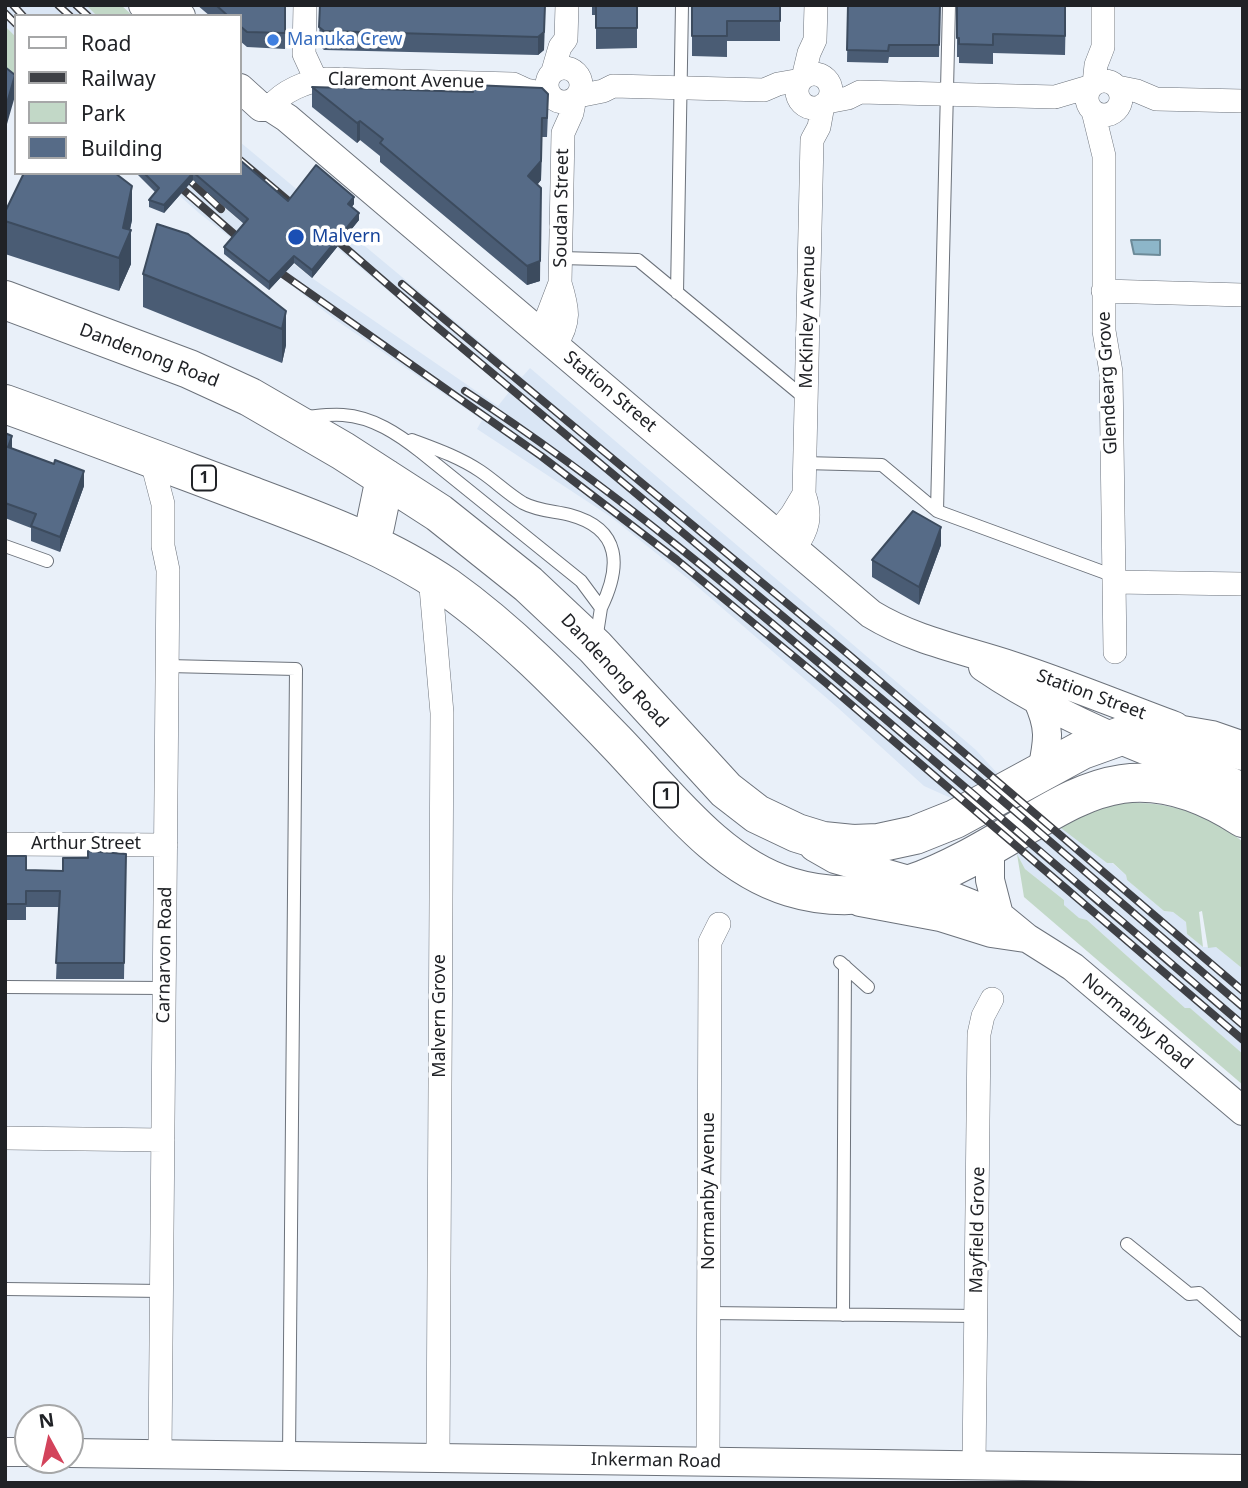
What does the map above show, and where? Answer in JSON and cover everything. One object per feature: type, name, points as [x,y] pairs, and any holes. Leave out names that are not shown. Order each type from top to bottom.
[{"type":"highway","name":"Dandenong Road","points":[[15,314],[220,382],[286,418],[439,513],[501,560],[595,647],[717,781],[746,808],[775,824],[807,836],[837,843],[863,844],[901,839],[934,829],[1089,746],[1114,738],[1158,732],[1230,747]]},
{"type":"highway","points":[[5,374],[15,407]]},
{"type":"highway","name":"1","points":[[15,407],[369,542],[430,576],[467,602],[534,658],[721,850],[774,882],[823,895],[846,897],[877,894],[919,883],[990,847],[1073,799],[1121,784],[1155,784],[1179,788],[1206,796],[1243,818]]},
{"type":"highway","points":[[369,542],[376,526],[385,478]]},
{"type":"street","points":[[305,5],[304,54],[309,84]]},
{"type":"street","points":[[564,85],[560,47],[566,39],[567,5]]},
{"type":"street","points":[[813,91],[809,53],[815,40],[816,5]]},
{"type":"street","name":"Glendearg Grove","points":[[1103,5],[1103,47],[1111,65],[1104,97],[1103,291],[1104,331],[1111,372],[1115,652]]},
{"type":"street","name":"Station Street","points":[[242,73],[267,96],[279,112],[871,614],[900,629],[963,653],[1015,667],[1230,747]]},
{"type":"street","name":"Claremont Avenue","points":[[279,112],[280,95],[309,84],[513,84],[526,90],[604,81],[613,86],[764,90],[776,97],[849,85],[860,92],[1055,97],[1069,91],[1104,97]]},
{"type":"street","name":"Soudan Street","points":[[546,337],[547,317],[560,283],[564,132],[557,119],[564,85]]},
{"type":"street","name":"Station Street","points":[[242,91],[261,107],[279,112]]},
{"type":"street","name":"McKinley Avenue","points":[[786,541],[792,514],[804,494],[812,140],[806,126],[813,91]]},
{"type":"street","points":[[1104,97],[1137,91],[1156,99],[1243,101]]},
{"type":"street","points":[[1103,291],[1243,295]]},
{"type":"street","name":"Carnarvon Road","points":[[151,458],[163,504],[163,546],[168,569],[160,1454]]},
{"type":"street","name":"Malvern Grove","points":[[430,576],[442,713],[438,1457]]},
{"type":"street","points":[[1114,579],[1243,584]]},
{"type":"street","name":"Station Street","points":[[963,653],[1005,682],[1114,738],[1170,760],[1210,771],[1243,788]]},
{"type":"street","points":[[1037,699],[1049,734],[1042,771]]},
{"type":"street","name":"Normanby Road","points":[[775,824],[835,859],[919,883],[999,915],[1027,938],[1073,967],[1243,1111]]},
{"type":"street","name":"Arthur Street","points":[[5,844],[166,845]]},
{"type":"street","points":[[990,847],[990,880],[999,915]]},
{"type":"street","name":"Normanby Road","points":[[823,895],[940,918],[991,933],[1027,938]]},
{"type":"street","name":"Normanby Avenue","points":[[708,1461],[710,942],[719,924]]},
{"type":"street","name":"Mayfield Grove","points":[[974,1465],[979,1034],[983,1016],[992,999]]},
{"type":"street","points":[[5,1138],[163,1140]]},
{"type":"street","name":"Inkerman Road","points":[[84,1453],[1243,1469]]},
{"type":"lane","points":[[677,293],[682,5]]},
{"type":"lane","points":[[937,511],[949,5]]},
{"type":"lane","points":[[561,258],[638,260],[806,399]]},
{"type":"lane","points":[[286,418],[342,415],[374,423],[467,464],[523,503],[584,520],[599,530],[608,541],[615,564],[609,592],[601,608],[595,647]]},
{"type":"lane","points":[[399,435],[552,555],[581,581],[601,608]]},
{"type":"lane","points":[[804,463],[882,465],[937,511],[1114,579]]},
{"type":"lane","points":[[5,546],[47,561]]},
{"type":"lane","points":[[168,666],[296,669],[289,1455]]},
{"type":"lane","points":[[843,1315],[842,964],[868,987]]},
{"type":"lane","points":[[5,986],[165,988]]},
{"type":"lane","points":[[1127,1244],[1189,1294],[1199,1293],[1243,1331]]},
{"type":"lane","points":[[5,1289],[162,1291]]},
{"type":"lane","points":[[708,1313],[977,1316]]},
{"type":"shaded area","points":[[5,5],[86,5],[95,14],[14,14],[14,35],[5,26]]},
{"type":"shaded area","points":[[242,144],[522,377],[530,368],[976,750],[998,774],[953,799],[924,786],[692,582],[611,517],[477,429],[482,420],[333,318],[199,213],[156,175],[186,175],[309,276],[498,406],[509,392],[242,169]]},
{"type":"shaded area","points":[[1061,828],[1107,863],[1112,863],[1126,875],[1127,880],[1164,911],[1173,912],[1186,922],[1187,934],[1203,947],[1216,947],[1243,969],[1243,1054],[1190,1009],[1185,1008],[1087,920],[1079,919],[1064,905],[1064,900],[1025,869],[1017,854]]},
{"type":"green space","points":[[86,5],[121,5],[131,14],[95,14]]},
{"type":"green space","points":[[5,26],[14,35],[14,94],[5,87]]},
{"type":"green space","points":[[1122,803],[1155,804],[1186,811],[1216,823],[1243,842],[1243,969],[1216,947],[1208,948],[1202,911],[1199,912],[1203,947],[1187,934],[1186,922],[1173,912],[1164,911],[1127,880],[1126,875],[1113,863],[1107,863],[1057,825],[1093,809]]},
{"type":"green space","points":[[1017,854],[1025,869],[1064,900],[1064,905],[1079,918],[1087,920],[1185,1008],[1190,1008],[1243,1054],[1243,1085],[1024,897]]},
{"type":"water","points":[[1131,240],[1160,240],[1160,255],[1134,254]]},
{"type":"building","points":[[216,5],[285,5],[285,33],[247,32],[242,28],[242,14],[226,14]]},
{"type":"building","points":[[320,5],[545,5],[544,32],[538,37],[324,31],[319,27]]},
{"type":"building","points":[[596,5],[637,5],[637,28],[596,28]]},
{"type":"building","points":[[692,5],[780,5],[780,21],[727,21],[727,36],[692,36]]},
{"type":"building","points":[[848,5],[940,5],[939,45],[889,45],[888,51],[847,50]]},
{"type":"building","points":[[957,5],[1065,5],[1065,36],[993,34],[993,45],[959,44]]},
{"type":"building","points":[[5,67],[14,74],[14,78],[5,110]]},
{"type":"building","points":[[473,85],[542,88],[548,94],[547,118],[542,118],[541,161],[528,176],[541,188],[540,261],[527,266],[380,143],[383,139],[360,121],[357,123],[312,87],[473,92]]},
{"type":"building","points":[[242,162],[288,201],[316,165],[354,197],[348,204],[359,213],[312,270],[294,256],[269,282],[224,247],[248,219],[196,175],[242,175]]},
{"type":"building","points":[[23,175],[118,175],[132,186],[123,228],[131,230],[119,258],[5,221],[5,212]]},
{"type":"building","points":[[146,175],[191,175],[164,205],[149,200],[159,188]]},
{"type":"building","points":[[157,224],[188,234],[286,311],[282,329],[143,274]]},
{"type":"building","points":[[5,433],[12,436],[8,447],[54,464],[55,460],[84,471],[60,537],[31,526],[36,514],[5,503]]},
{"type":"building","points":[[913,511],[941,527],[919,587],[872,560]]},
{"type":"building","points":[[88,851],[126,854],[124,963],[56,963],[60,891],[26,891],[26,904],[5,904],[5,856],[26,856],[26,870],[63,871],[63,858],[88,858]]},
{"type":"railway","points":[[13,5],[21,14]]},
{"type":"railway","points":[[58,5],[68,14]]},
{"type":"railway","points":[[76,5],[86,14]]},
{"type":"railway","points":[[5,13],[14,22]]},
{"type":"railway","points":[[242,162],[304,214]]},
{"type":"railway","points":[[166,175],[249,247]]},
{"type":"railway","points":[[184,175],[221,209]]},
{"type":"railway","points":[[326,231],[982,783],[1243,1007]]},
{"type":"railway","points":[[267,263],[541,456],[677,560],[826,683],[1243,1040]]},
{"type":"railway","points":[[402,284],[848,654],[1243,991]]},
{"type":"railway","points":[[465,391],[572,465],[727,586],[1243,1025]]},
{"type":"place","name":"Manuka Crew","points":[[273,40]]},
{"type":"place","name":"Malvern","points":[[296,237]]}]
